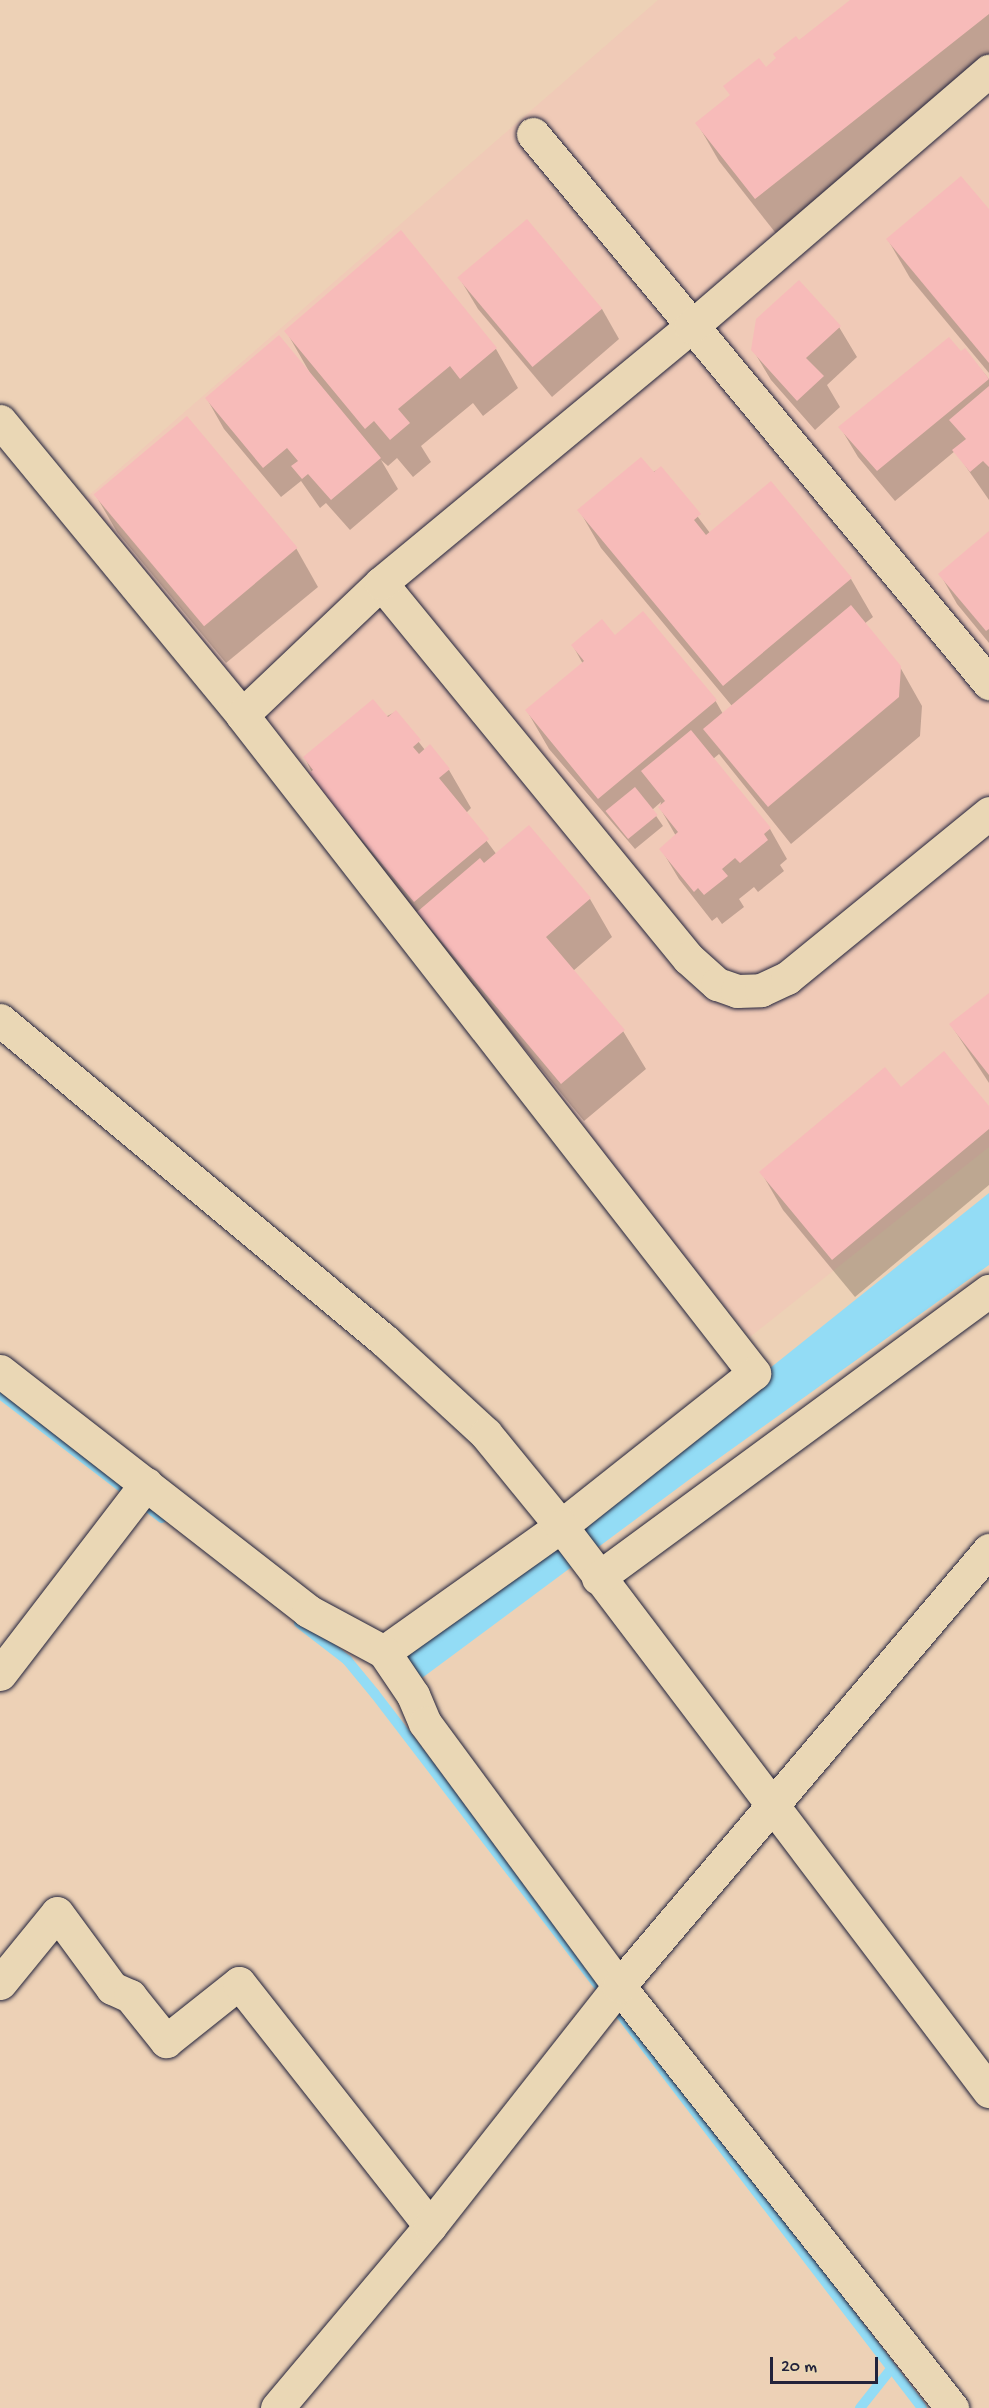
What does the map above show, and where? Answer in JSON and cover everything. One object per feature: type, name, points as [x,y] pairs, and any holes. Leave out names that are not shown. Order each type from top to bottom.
[{"type":"street","points":[[242,715],[381,583],[691,327],[989,71]]},
{"type":"street","points":[[533,134],[989,683]]},
{"type":"street","points":[[0,422],[242,715],[754,1372],[561,1526],[384,1652]]},
{"type":"street","points":[[381,583],[688,958],[717,984],[737,991],[761,990],[787,978],[989,813]]},
{"type":"street","points":[[0,1020],[385,1341],[486,1434],[561,1526],[595,1574],[989,2091]]},
{"type":"street","points":[[595,1574],[989,1291]]},
{"type":"street","points":[[0,1371],[308,1611],[384,1652],[413,1695],[425,1723],[619,1986],[952,2408]]},
{"type":"street","points":[[0,1674],[146,1484]]},
{"type":"street","points":[[277,2408],[430,2226],[619,1986],[989,1550]]},
{"type":"street","points":[[0,1983],[57,1913],[112,1988],[130,1996],[166,2041],[240,1983],[430,2226]]},
{"type":"shaded area","points":[[658,0],[989,0],[989,1147],[750,1337],[72,510]]},
{"type":"water","points":[[989,1193],[989,1265],[690,1479],[422,1678],[397,1651],[581,1519]]},
{"type":"building","points":[[850,0],[989,0],[989,14],[755,199],[695,123],[730,95],[723,86],[759,58],[766,67],[776,58],[773,54],[796,36],[799,40]]},
{"type":"building","points":[[961,176],[989,209],[989,363],[886,239]]},
{"type":"building","points":[[527,219],[602,309],[532,367],[457,277]]},
{"type":"building","points":[[401,230],[497,348],[460,379],[450,366],[398,409],[410,423],[390,440],[374,421],[365,429],[284,331]]},
{"type":"building","points":[[799,280],[841,326],[806,358],[824,376],[797,401],[751,350],[756,319]]},
{"type":"building","points":[[279,335],[381,458],[331,500],[308,474],[302,479],[291,466],[298,461],[287,448],[263,468],[205,398]]},
{"type":"building","points":[[949,337],[961,351],[965,348],[989,379],[877,471],[838,427]]},
{"type":"building","points":[[989,386],[989,467],[983,461],[970,472],[952,450],[966,439],[949,420]]},
{"type":"building","points":[[187,416],[298,548],[204,626],[94,494]]},
{"type":"building","points":[[641,457],[654,472],[661,466],[701,514],[694,520],[706,535],[771,481],[852,578],[723,686],[577,510]]},
{"type":"building","points":[[989,531],[989,629],[986,631],[938,574]]},
{"type":"building","points":[[851,605],[901,666],[899,697],[768,807],[703,729]]},
{"type":"building","points":[[643,611],[717,700],[598,799],[525,710],[584,661],[571,645],[602,619],[615,635]]},
{"type":"building","points":[[373,699],[388,717],[396,710],[421,740],[413,747],[419,754],[430,744],[450,769],[439,778],[489,839],[414,902],[307,774],[313,770],[303,757]]},
{"type":"building","points":[[691,730],[771,828],[764,834],[768,840],[740,863],[735,858],[722,869],[728,876],[704,895],[698,888],[694,892],[659,849],[678,832],[658,807],[665,801],[641,771]]},
{"type":"building","points":[[635,787],[658,815],[628,839],[605,811]]},
{"type":"building","points":[[529,825],[591,898],[546,937],[625,1030],[561,1084],[417,912],[480,858],[484,863]]},
{"type":"building","points":[[989,993],[989,1075],[949,1024]]},
{"type":"building","points":[[944,1051],[989,1106],[989,1129],[832,1260],[759,1172],[885,1067],[901,1087]]},
{"type":"waterway","points":[[0,1394],[162,1518]]},
{"type":"waterway","points":[[299,1623],[347,1660],[375,1694],[922,2408]]},
{"type":"waterway","points":[[860,2408],[891,2369]]}]
